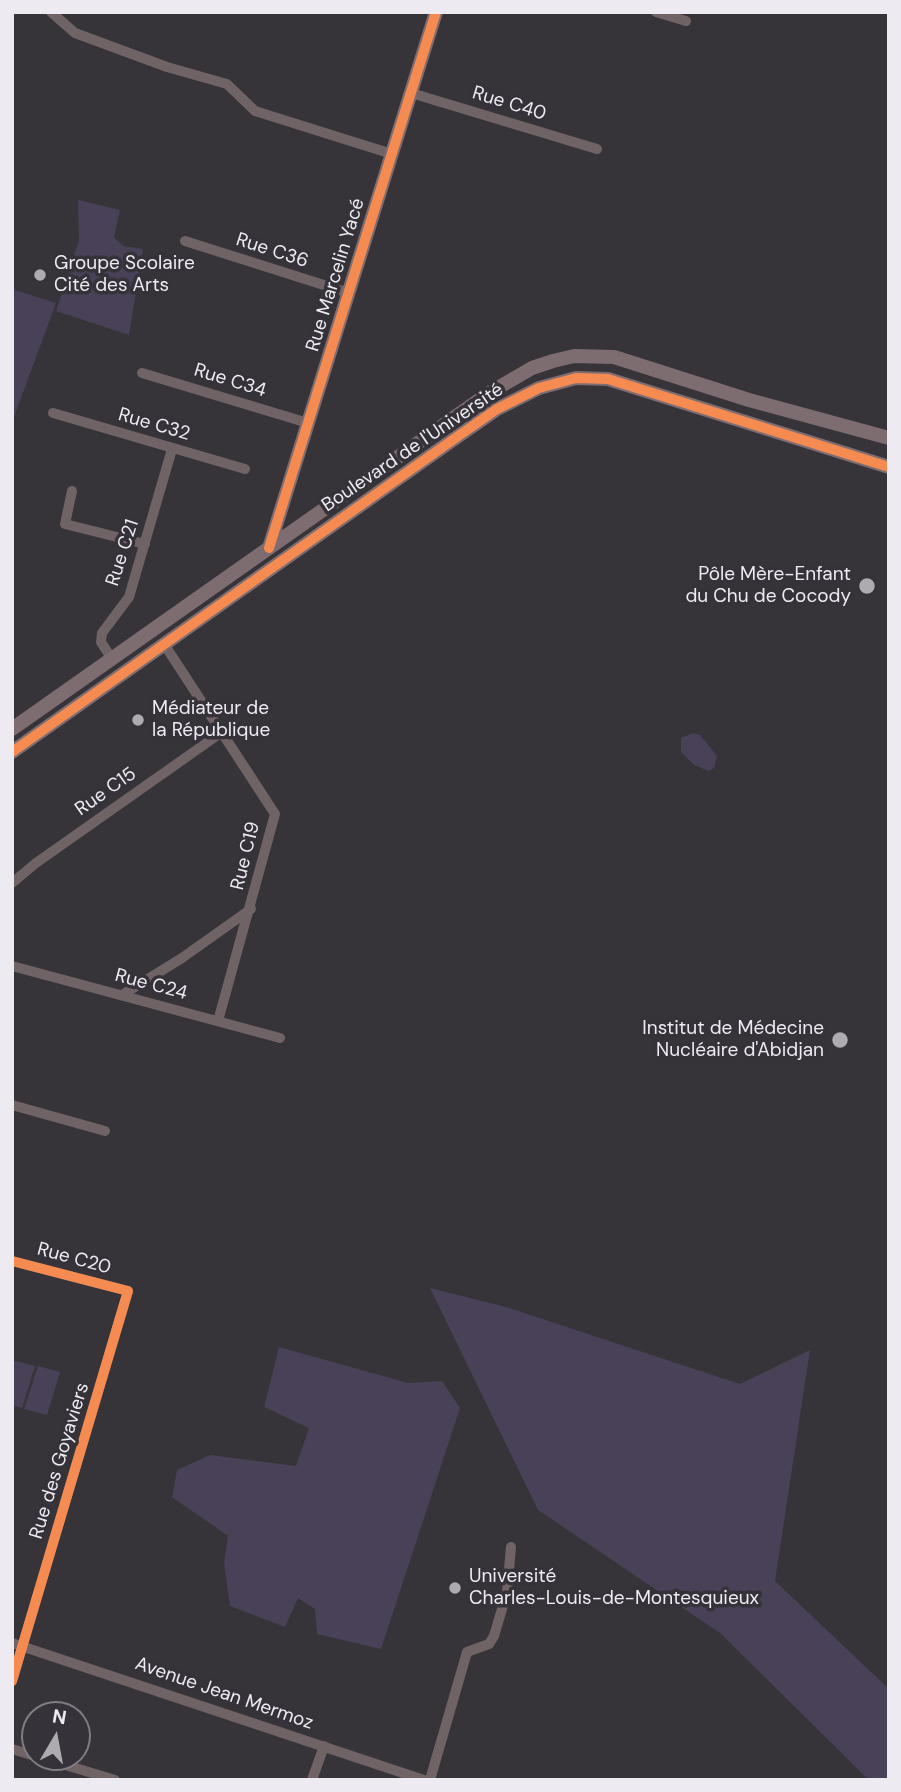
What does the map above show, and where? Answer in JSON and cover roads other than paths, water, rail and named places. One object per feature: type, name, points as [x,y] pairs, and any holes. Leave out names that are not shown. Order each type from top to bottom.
[{"type":"street","points":[[51,12],[75,33],[167,66],[225,83],[255,111],[392,155]]},
{"type":"street","name":"Rue Marcelin Yacé","points":[[269,548],[436,12]]},
{"type":"street","points":[[656,12],[687,21]]},
{"type":"street","name":"Rue C40","points":[[411,93],[597,149]]},
{"type":"street","name":"Rue C36","points":[[185,241],[349,293]]},
{"type":"street","name":"Boulevard de l'Université","points":[[12,729],[489,393],[532,368],[553,361],[574,356],[614,357],[749,400],[889,438]]},
{"type":"street","name":"Rue C34","points":[[142,373],[308,423]]},
{"type":"street","name":"Boulevard de l'Université","points":[[12,752],[497,409],[529,392],[558,381],[592,377],[608,379],[889,467]]},
{"type":"street","points":[[742,423],[749,400]]},
{"type":"street","name":"Rue C32","points":[[53,413],[246,469]]},
{"type":"street","name":"Rue C21","points":[[112,659],[101,642],[102,633],[128,597],[172,449]]},
{"type":"street","points":[[72,491],[65,524],[145,544]]},
{"type":"street","points":[[269,548],[279,562]]},
{"type":"street","name":"Rue C19","points":[[164,644],[275,814],[218,1021]]},
{"type":"street","name":"Rue C15","points":[[12,883],[36,863],[222,733]]},
{"type":"street","points":[[122,995],[182,958],[251,909]]},
{"type":"street","name":"Rue C24","points":[[12,966],[280,1038]]},
{"type":"street","points":[[12,1105],[105,1131]]},
{"type":"street","name":"Rue C20","points":[[12,1261],[128,1291]]},
{"type":"street","name":"Rue des Goyaviers","points":[[12,1681],[18,1645],[128,1291]]},
{"type":"street","points":[[430,1780],[467,1652],[489,1644],[494,1636],[507,1592],[511,1546]]},
{"type":"street","name":"Avenue Jean Mermoz","points":[[18,1645],[424,1780]]},
{"type":"street","points":[[312,1780],[324,1746]]},
{"type":"street","points":[[86,1771],[116,1780]]},
{"type":"place","name":"Groupe Scolaire Cité des Arts","points":[[40,275]]},
{"type":"place","name":"Pôle Mère-Enfant du Chu de Cocody","points":[[867,586]]},
{"type":"place","name":"Médiateur de la République","points":[[138,720]]},
{"type":"place","name":"Institut de Médecine Nucléaire d'Abidjan","points":[[840,1040]]},
{"type":"place","name":"Université Charles-Louis-de-Montesquieux","points":[[455,1588]]}]
